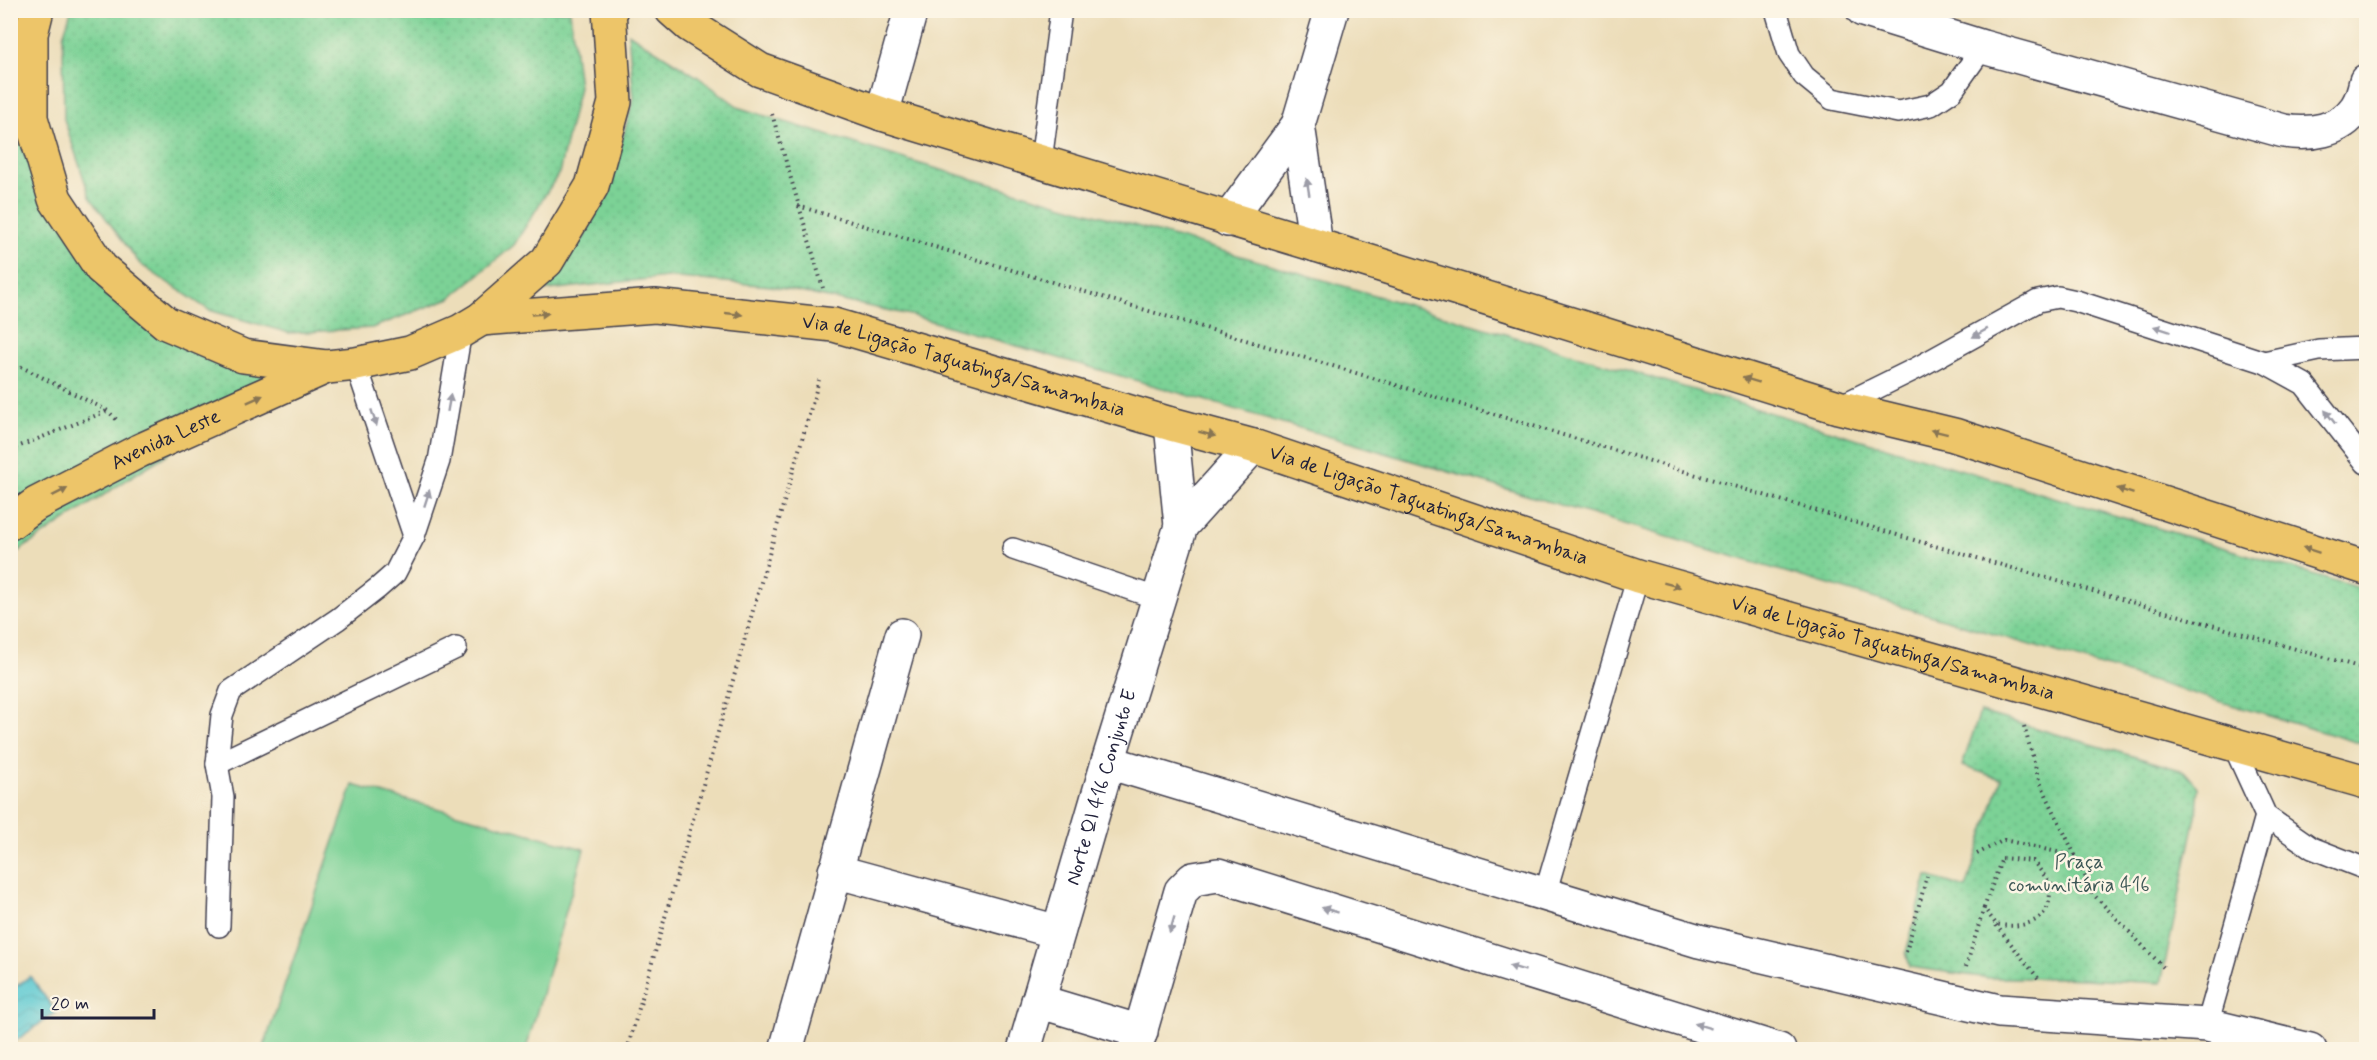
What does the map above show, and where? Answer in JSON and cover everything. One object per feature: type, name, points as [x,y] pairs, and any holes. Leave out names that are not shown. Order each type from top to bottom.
[{"type":"main road","points":[[37,10],[31,34],[31,118],[55,199],[101,268],[166,323],[243,356],[342,366],[410,353],[471,325],[547,261],[592,186],[615,102],[609,10]]},
{"type":"main road","points":[[672,10],[689,25],[760,70],[882,114],[1316,245],[1838,407],[1954,435],[2367,568]]},
{"type":"main road","name":"Via de Ligação Taguatinga/Samambaia","points":[[471,325],[655,306],[834,325],[1253,446],[1638,576],[2367,782]]},
{"type":"main road","name":"Avenida Leste","points":[[10,523],[36,504],[139,451],[342,366]]},
{"type":"street","points":[[882,114],[911,10]]},
{"type":"street","points":[[1228,219],[1298,125],[1332,10]]},
{"type":"street","points":[[1877,13],[1983,47],[2284,131],[2304,134],[2324,130],[2343,120],[2356,108],[2367,81]]},
{"type":"street","points":[[1298,125],[1316,245]]},
{"type":"street","name":"Norte QI 416 Conjunto E","points":[[1024,1050],[1108,762],[1181,526],[1171,424]]},
{"type":"street","name":"Norte QI 416 Conjunto E","points":[[1181,526],[1253,446]]},
{"type":"street","points":[[786,1050],[902,635]]},
{"type":"street","points":[[1108,762],[1699,941],[1999,1011],[2207,1025],[2310,1050]]},
{"type":"street","points":[[835,871],[1058,932]]},
{"type":"street","points":[[1038,1001],[1138,1041],[1181,891],[1193,879],[1218,874],[1779,1050]]},
{"type":"lane","points":[[1041,161],[1061,10]]},
{"type":"lane","points":[[1776,10],[1789,54],[1804,76],[1832,99],[1898,112],[1931,105],[1952,91],[1983,47]]},
{"type":"lane","points":[[1838,407],[1917,368],[2038,301],[2058,297],[2264,362],[2304,384],[2367,462]]},
{"type":"lane","points":[[219,926],[223,797],[217,764],[222,715],[231,691],[378,588],[395,573],[414,536],[439,461],[471,325]]},
{"type":"lane","points":[[2264,362],[2319,350],[2367,348]]},
{"type":"lane","points":[[342,366],[414,536]]},
{"type":"lane","points":[[1013,549],[1159,599]]},
{"type":"lane","points":[[1545,894],[1638,576]]},
{"type":"lane","points":[[217,764],[456,648]]},
{"type":"lane","points":[[2233,744],[2266,816],[2312,848],[2367,869]]},
{"type":"lane","points":[[2207,1025],[2266,816]]},
{"type":"path","points":[[760,70],[834,325]]},
{"type":"path","points":[[798,206],[1914,540],[2367,669]]},
{"type":"path","points":[[10,361],[108,411],[123,426]]},
{"type":"path","points":[[627,1050],[819,380]]},
{"type":"path","points":[[10,450],[108,411]]},
{"type":"path","points":[[2024,726],[2039,780],[2094,895],[2164,968]]},
{"type":"path","points":[[1977,854],[2004,840],[2075,856]]},
{"type":"path","points":[[1964,974],[2002,858],[2033,861],[2051,884],[2047,908],[2031,923],[2010,928],[1996,924]]},
{"type":"path","points":[[1908,959],[1906,952],[1927,876]]},
{"type":"path","points":[[1984,908],[2039,978]]},
{"type":"green space","points":[[33,10],[41,172],[152,316],[310,367],[140,471],[11,556],[10,11]]},
{"type":"green space","points":[[71,11],[570,11],[579,87],[559,173],[514,245],[450,298],[372,328],[289,333],[209,310],[140,264],[90,197],[64,119],[63,36]]},
{"type":"green space","points":[[628,33],[698,77],[740,108],[917,163],[1300,273],[2366,590],[2366,745],[1362,446],[910,315],[771,286],[667,277],[538,291],[583,238],[610,182],[634,98]]},
{"type":"green space","name":"Praça comunitária 416","points":[[1980,712],[2184,771],[2199,788],[2197,811],[2161,983],[2063,978],[1989,978],[1910,967],[1906,952],[1927,876],[1966,888],[2001,779],[1962,766]]},
{"type":"green space","points":[[353,785],[584,849],[526,1049],[263,1049]]},
{"type":"water","points":[[30,976],[56,1012],[11,1044],[11,990]]}]
